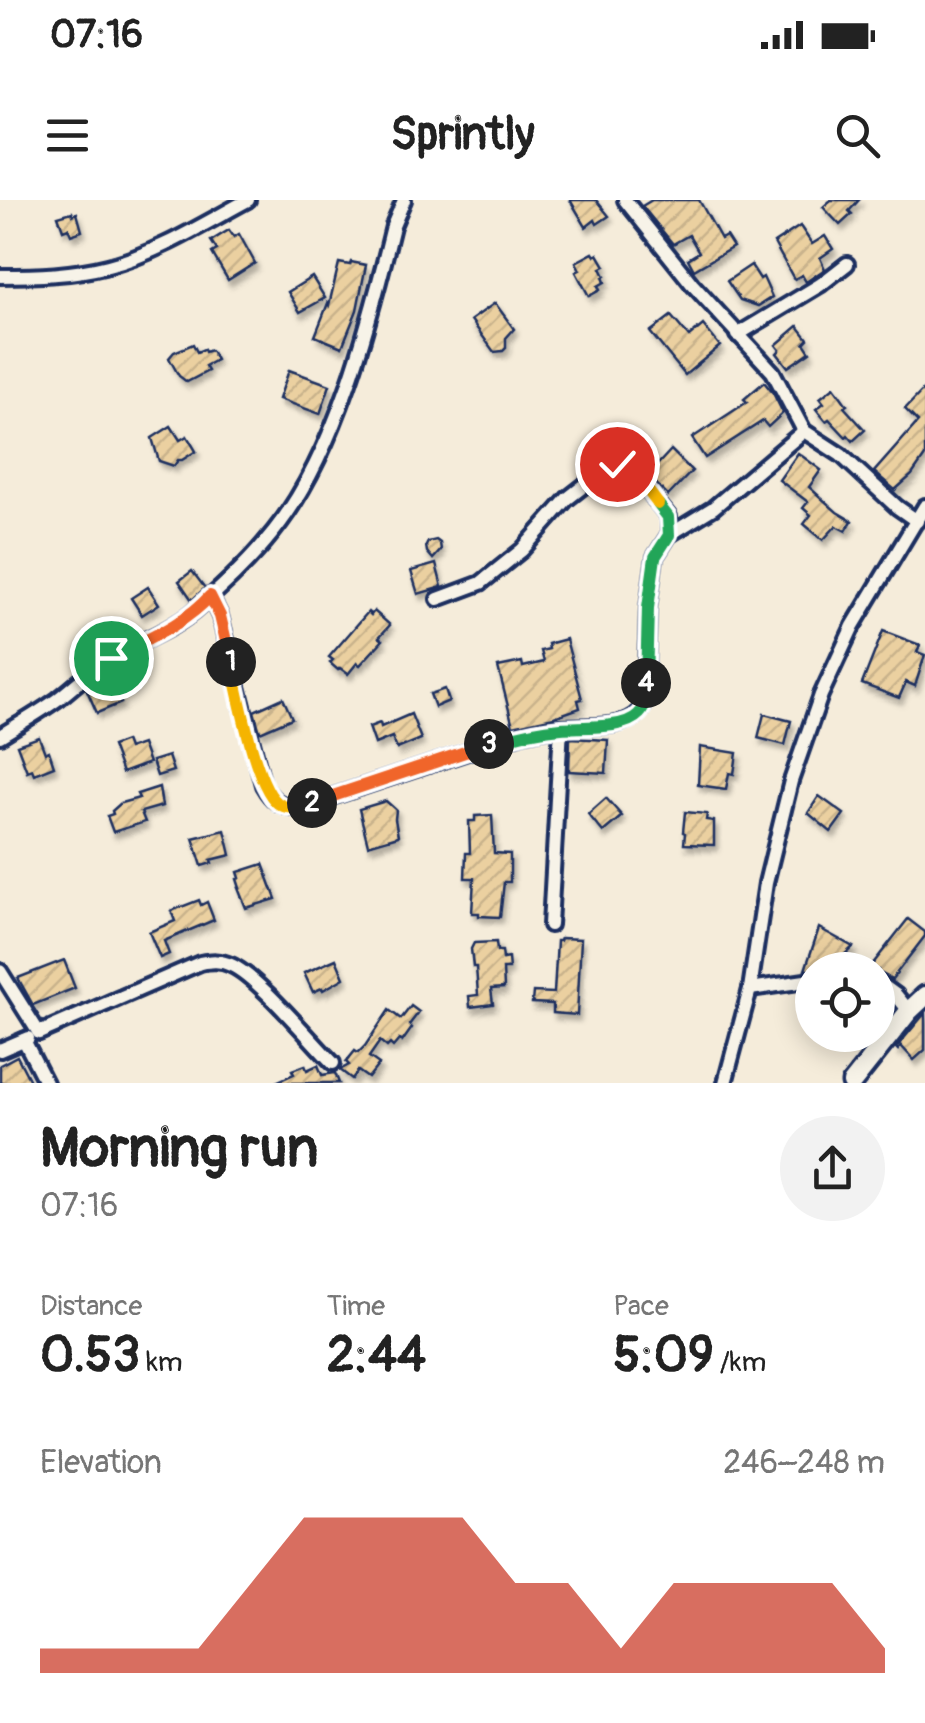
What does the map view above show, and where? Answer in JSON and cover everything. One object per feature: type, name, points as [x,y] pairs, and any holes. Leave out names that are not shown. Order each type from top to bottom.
[{"type":"main road","points":[[852,1083],[925,996]]},
{"type":"street","points":[[0,276],[48,275],[109,266],[185,234],[248,200]]},
{"type":"street","points":[[0,736],[57,700],[111,658],[200,607],[276,529],[300,492],[345,395],[404,200]]},
{"type":"street","points":[[625,200],[664,252],[772,372],[804,431],[841,455],[897,508],[917,521]]},
{"type":"street","points":[[737,336],[847,264]]},
{"type":"street","points":[[210,596],[220,616],[263,785],[282,806],[298,808],[522,734],[624,723],[639,715],[645,703],[648,608],[655,557],[669,535],[712,508],[804,431]]},
{"type":"street","points":[[438,599],[481,583],[522,550],[567,499],[608,466],[626,468],[642,483],[668,517],[669,535]]},
{"type":"street","points":[[726,1083],[750,989],[766,883],[791,780],[821,695],[852,626],[925,506]]},
{"type":"street","points":[[550,925],[561,728]]},
{"type":"street","points":[[0,1050],[214,960],[233,965],[256,983],[332,1063]]},
{"type":"street","points":[[0,971],[39,1032]]},
{"type":"street","points":[[750,989],[795,982]]},
{"type":"street","points":[[895,995],[909,1011]]},
{"type":"street","points":[[24,1040],[46,1083]]},
{"type":"building","points":[[570,200],[596,200],[609,216],[586,227]]},
{"type":"building","points":[[652,200],[699,200],[721,239],[726,236],[733,247],[694,270],[688,259],[699,252],[689,235],[673,244],[642,206]]},
{"type":"building","points":[[831,200],[859,200],[840,225],[823,207]]},
{"type":"building","points":[[77,213],[82,231],[71,235],[68,228],[63,230],[58,216]]},
{"type":"building","points":[[800,226],[812,244],[825,236],[833,249],[820,258],[825,269],[806,282],[802,275],[794,279],[774,243]]},
{"type":"building","points":[[229,230],[234,237],[239,234],[255,263],[228,280],[212,253],[217,250],[211,241]]},
{"type":"building","points":[[593,253],[605,266],[601,268],[605,282],[589,296],[576,272],[580,270],[576,262]]},
{"type":"building","points":[[339,263],[366,265],[357,310],[342,347],[315,336],[329,305]]},
{"type":"building","points":[[751,265],[760,279],[763,277],[772,297],[758,306],[740,300],[727,281]]},
{"type":"building","points":[[312,277],[325,298],[300,312],[288,292]]},
{"type":"building","points":[[495,303],[514,329],[506,338],[506,348],[494,352],[471,320]]},
{"type":"building","points":[[671,316],[689,337],[703,325],[720,346],[685,375],[650,332]]},
{"type":"building","points":[[798,326],[808,339],[804,343],[810,352],[788,367],[776,345]]},
{"type":"building","points":[[193,344],[197,352],[211,350],[216,360],[205,366],[208,371],[187,382],[169,358]]},
{"type":"building","points":[[289,370],[330,385],[320,414],[279,399]]},
{"type":"building","points":[[764,382],[783,413],[768,427],[763,421],[705,458],[692,438],[747,402],[744,399]]},
{"type":"building","points":[[834,387],[847,405],[844,407],[865,430],[853,441],[816,409],[824,403],[820,398]]},
{"type":"building","points":[[925,388],[925,456],[895,490],[874,472],[918,422],[905,409]]},
{"type":"building","points":[[171,426],[180,440],[187,436],[196,451],[174,466],[159,461],[152,438]]},
{"type":"building","points":[[671,450],[692,471],[668,496],[648,475]]},
{"type":"building","points":[[798,453],[821,470],[809,487],[852,521],[846,531],[836,526],[823,540],[804,524],[811,515],[803,508],[808,502],[779,480]]},
{"type":"building","points":[[436,540],[441,550],[433,559],[426,546]]},
{"type":"building","points":[[436,564],[442,587],[418,594],[411,571]]},
{"type":"building","points":[[192,571],[205,588],[192,600],[179,581]]},
{"type":"building","points":[[148,587],[159,604],[142,615],[131,598]]},
{"type":"building","points":[[374,611],[390,625],[379,637],[383,640],[348,674],[338,670],[329,657],[368,612],[371,615]]},
{"type":"building","points":[[883,631],[920,645],[917,652],[925,655],[915,686],[906,682],[899,698],[862,684]]},
{"type":"building","points":[[566,639],[582,699],[578,700],[580,708],[513,726],[498,667],[544,662],[541,651],[549,649],[548,644]]},
{"type":"building","points":[[104,678],[121,703],[97,713],[86,688]]},
{"type":"building","points":[[445,689],[449,701],[435,707],[430,694]]},
{"type":"building","points":[[283,698],[292,718],[260,732],[254,711]]},
{"type":"building","points":[[411,714],[421,739],[397,749],[392,737],[375,744],[369,727],[380,723],[381,727]]},
{"type":"building","points":[[764,714],[791,721],[785,745],[758,738]]},
{"type":"building","points":[[39,737],[54,766],[34,774],[32,769],[27,771],[17,745]]},
{"type":"building","points":[[570,738],[608,740],[606,773],[569,771]]},
{"type":"building","points":[[125,741],[128,749],[142,744],[149,763],[122,773],[112,746]]},
{"type":"building","points":[[700,747],[737,753],[734,774],[729,773],[726,789],[698,785]]},
{"type":"building","points":[[168,756],[173,771],[157,776],[152,761]]},
{"type":"building","points":[[159,787],[162,806],[141,812],[145,822],[113,832],[107,816],[112,811],[121,803],[139,798],[137,794]]},
{"type":"building","points":[[819,796],[844,814],[831,832],[808,813]]},
{"type":"building","points":[[606,798],[622,816],[603,832],[588,814]]},
{"type":"building","points":[[386,801],[396,810],[398,836],[368,845],[359,809]]},
{"type":"building","points":[[685,812],[707,814],[706,820],[714,821],[714,845],[684,844]]},
{"type":"building","points":[[492,815],[494,853],[510,854],[510,882],[504,882],[500,917],[472,913],[474,878],[465,878],[466,853],[470,853],[469,821],[475,821],[475,816]]},
{"type":"building","points":[[225,830],[231,855],[202,866],[193,838]]},
{"type":"building","points":[[263,864],[276,899],[246,908],[238,888],[238,872]]},
{"type":"building","points":[[199,900],[201,905],[207,902],[214,920],[164,941],[169,954],[160,958],[149,932],[175,921],[171,911]]},
{"type":"building","points":[[908,919],[925,932],[895,975],[895,952],[882,952]]},
{"type":"building","points":[[819,928],[853,947],[847,952],[811,952]]},
{"type":"building","points":[[581,939],[577,1015],[553,1013],[553,1004],[532,1003],[533,992],[554,993],[557,941]]},
{"type":"building","points":[[496,942],[503,959],[508,958],[509,969],[503,969],[504,988],[491,989],[493,1004],[470,1007],[469,996],[478,995],[471,949],[474,943]]},
{"type":"building","points":[[336,959],[344,978],[313,992],[304,973]]},
{"type":"building","points":[[64,960],[75,988],[33,1005],[18,978]]},
{"type":"building","points":[[411,1006],[419,1012],[409,1025],[412,1028],[393,1047],[380,1041],[369,1057],[379,1064],[368,1078],[358,1071],[352,1079],[340,1070],[349,1065],[346,1062],[355,1051],[358,1053],[365,1046],[389,1010],[401,1019]]},
{"type":"building","points":[[925,1013],[925,1050],[914,1060],[901,1046],[896,1048]]},
{"type":"building","points":[[17,1056],[31,1083],[0,1083],[0,1065]]},
{"type":"building","points":[[305,1065],[307,1070],[318,1065],[322,1075],[335,1073],[339,1083],[274,1083]]},
{"type":"route","points":[[111,658],[176,624],[210,596],[220,616],[263,785],[282,806],[298,808],[522,734],[624,723],[639,715],[645,703],[648,608],[655,557],[669,535],[668,517],[642,483],[617,464]]}]
